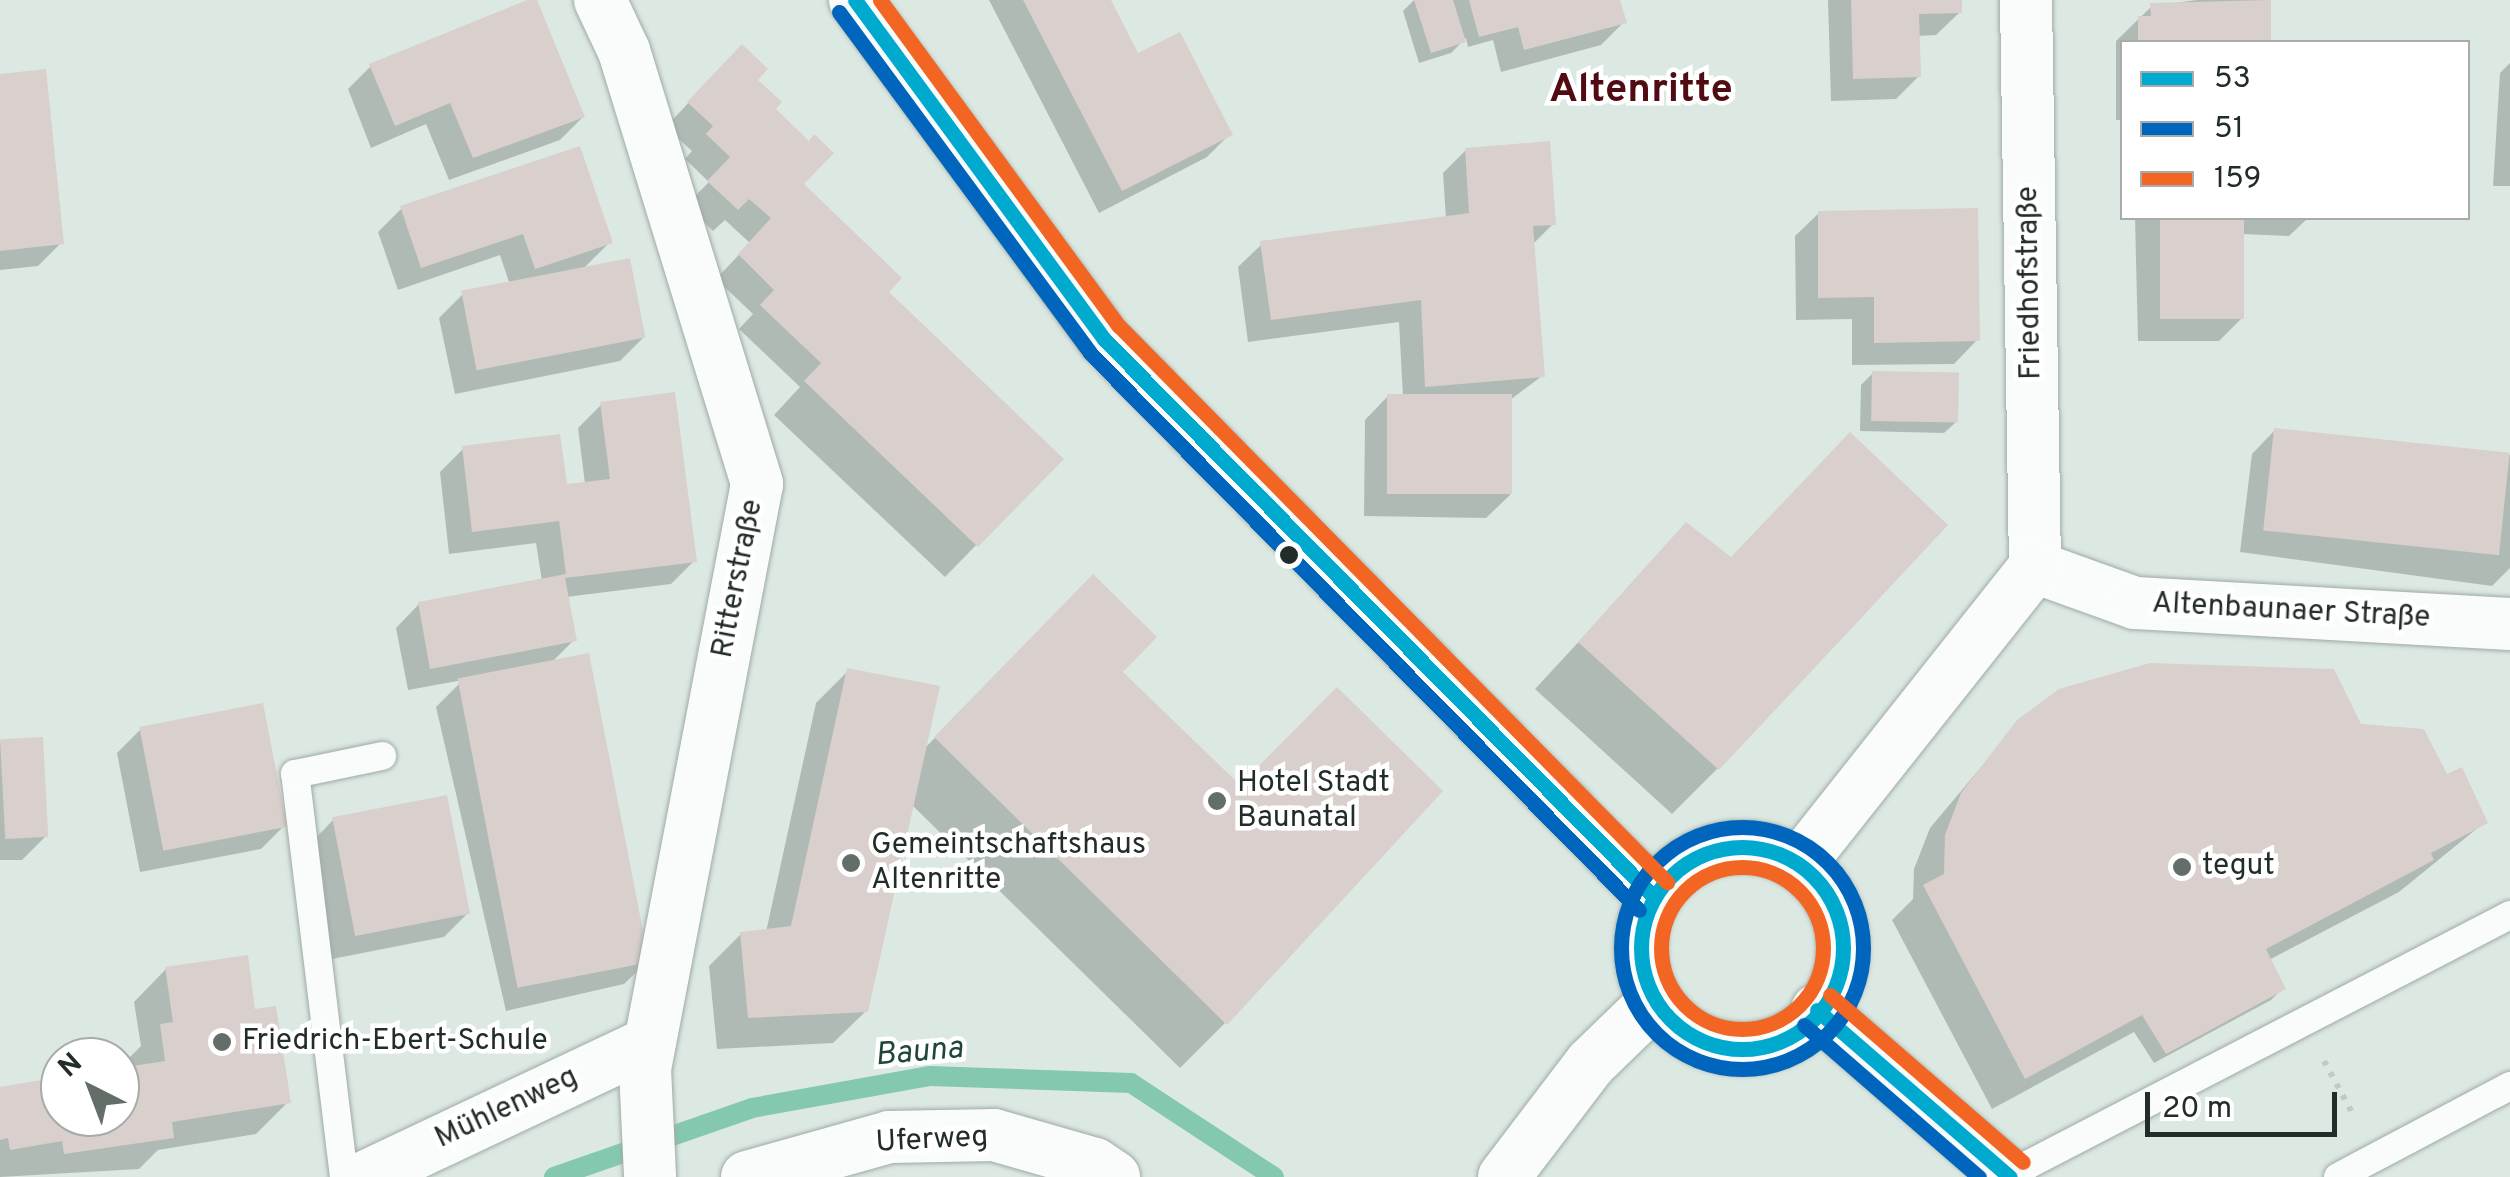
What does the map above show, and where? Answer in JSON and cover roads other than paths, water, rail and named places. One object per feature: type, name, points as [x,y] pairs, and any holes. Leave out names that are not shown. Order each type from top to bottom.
[{"type":"street","name":"Ritterstraße","points":[[600,0],[624,51],[757,484],[648,1065],[650,1176]]},
{"type":"street","points":[[855,0],[1104,339],[1653,896]]},
{"type":"street","name":"Friedhofstraße","points":[[2026,0],[2035,567]]},
{"type":"street","points":[[1801,862],[2035,567]]},
{"type":"street","name":"Altenbaunaer Straße","points":[[2035,567],[2135,604],[2510,624]]},
{"type":"street","points":[[1743,844],[1801,862],[1834,899],[1844,971],[1816,1010],[1780,1044],[1744,1052],[1696,1042],[1654,1002],[1638,952],[1653,896],[1692,858],[1743,844]]},
{"type":"street","points":[[1504,1177],[1591,1063],[1654,1002]]},
{"type":"street","points":[[1816,1010],[2009,1176]]},
{"type":"street","name":"Mühlenweg","points":[[365,1177],[648,1065]]},
{"type":"street","name":"Uferweg","points":[[747,1177],[888,1136],[994,1135],[1095,1164],[1114,1177]]},
{"type":"lane","points":[[344,1177],[294,774],[382,756]]},
{"type":"lane","points":[[2009,1176],[2510,915]]},
{"type":"lane","points":[[2338,1177],[2510,1086]]},
{"type":"waterway","name":"Bauna","points":[[554,1177],[752,1108],[930,1076],[1131,1083],[1274,1177]]},
{"type":"place","name":"Hotel Stadt Baunatal","points":[[1217,801]]},
{"type":"place","name":"Gemeintschaftshaus Altenritte","points":[[851,863]]},
{"type":"place","name":"tegut","points":[[2182,867]]},
{"type":"place","name":"Friedrich-Ebert-Schule","points":[[222,1042]]},
{"type":"district","name":"Altenritte","points":[[1641,91]]}]
